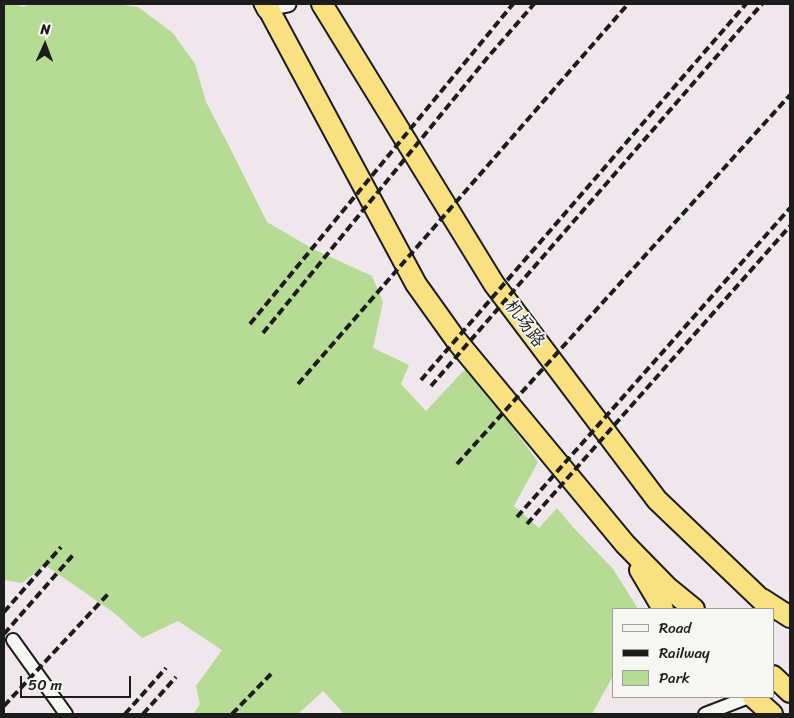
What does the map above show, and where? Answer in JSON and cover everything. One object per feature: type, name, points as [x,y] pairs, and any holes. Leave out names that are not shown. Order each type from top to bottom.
[{"type":"highway","name":"机场路","points":[[322,4],[494,284],[656,500],[770,608]]},
{"type":"highway","points":[[271,5],[416,284],[456,340],[625,544],[667,587],[693,608]]},
{"type":"highway","points":[[625,544],[662,608]]},
{"type":"highway","points":[[754,593],[790,616]]},
{"type":"highway","name":"机场路","points":[[774,612],[790,628]]},
{"type":"highway","points":[[774,677],[790,692]]},
{"type":"highway","points":[[752,698],[772,714]]},
{"type":"street","points":[[13,640],[66,714]]},
{"type":"street","points":[[705,714],[748,698]]},
{"type":"green space","points":[[4,4],[15,4],[23,7],[32,4],[116,4],[138,7],[173,33],[195,64],[206,102],[267,222],[313,249],[372,276],[383,302],[373,348],[409,365],[401,384],[426,411],[468,366],[538,462],[514,506],[539,528],[557,508],[613,569],[637,607],[612,608],[612,678],[592,714],[344,714],[323,691],[298,714],[193,714],[200,704],[196,686],[222,650],[178,621],[142,638],[113,612],[45,565],[22,583],[4,580]]},
{"type":"railway","points":[[250,324],[513,4]]},
{"type":"railway","points":[[263,333],[488,57],[534,4]]},
{"type":"railway","points":[[298,384],[628,4]]},
{"type":"railway","points":[[421,380],[746,4]]},
{"type":"railway","points":[[431,386],[762,4]]},
{"type":"railway","points":[[457,464],[790,95]]},
{"type":"railway","points":[[517,517],[790,208]]},
{"type":"railway","points":[[527,524],[790,226]]},
{"type":"railway","points":[[4,612],[61,547]]},
{"type":"railway","points":[[4,634],[73,555]]},
{"type":"railway","points":[[4,706],[109,593]]},
{"type":"railway","points":[[125,714],[166,668]]},
{"type":"railway","points":[[232,714],[271,674]]},
{"type":"railway","points":[[143,714],[176,677]]}]
